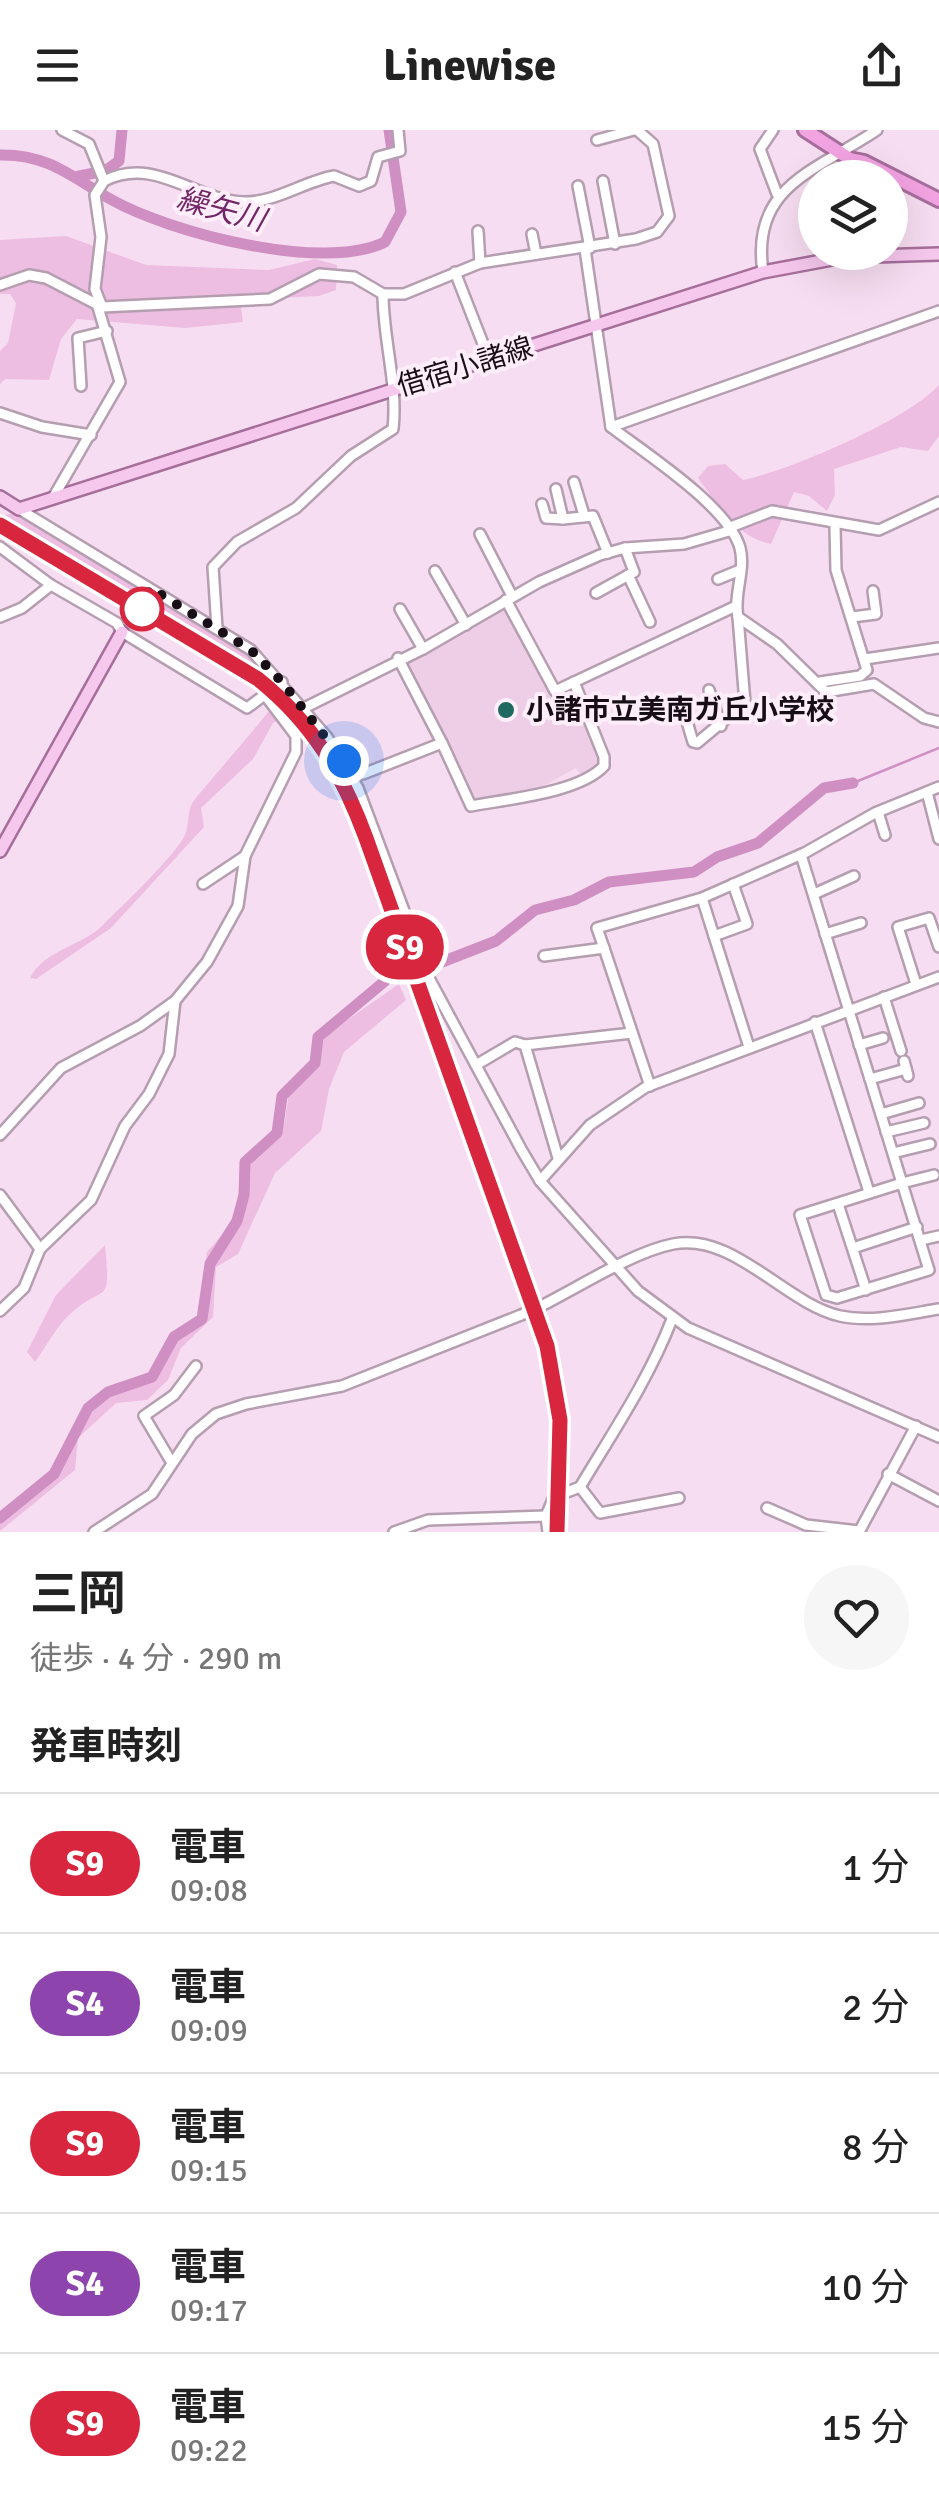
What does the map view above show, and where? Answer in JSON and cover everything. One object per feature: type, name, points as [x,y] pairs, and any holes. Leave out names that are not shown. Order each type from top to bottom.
[{"type":"highway","points":[[806,130],[850,160]]},
{"type":"highway","points":[[845,157],[864,162],[939,200]]},
{"type":"highway","points":[[908,192],[939,210]]},
{"type":"main road","name":"借宿小諸線","points":[[19,509],[763,272],[843,257],[939,254]]},
{"type":"main road","points":[[2,503],[19,509]]},
{"type":"main road","points":[[0,851],[122,632]]},
{"type":"street","points":[[62,130],[89,144],[103,180]]},
{"type":"street","points":[[54,496],[120,382],[95,289],[101,237],[95,195],[103,180],[134,169],[245,202],[304,189],[334,176],[359,186],[372,181],[374,160],[400,150],[398,130]]},
{"type":"street","points":[[0,285],[29,275],[46,278],[100,307],[270,298],[319,274],[354,277],[383,294],[420,291],[480,263],[615,244],[657,232],[669,216],[652,144],[635,130],[597,140]]},
{"type":"street","points":[[774,130],[760,149],[777,194]]},
{"type":"street","points":[[763,272],[760,237],[777,194],[845,157],[878,130]]},
{"type":"street","points":[[603,180],[615,244]]},
{"type":"street","points":[[578,186],[611,427],[703,496],[740,547],[737,612],[748,694],[740,710],[704,740],[692,742],[685,715]]},
{"type":"street","points":[[478,231],[480,263]]},
{"type":"street","points":[[532,234],[536,254]]},
{"type":"street","points":[[455,272],[489,360]]},
{"type":"street","points":[[217,628],[213,567],[236,542],[296,508],[351,456],[393,429],[395,388],[384,330],[383,294]]},
{"type":"street","points":[[611,427],[939,311]]},
{"type":"street","points":[[81,386],[78,338],[107,331]]},
{"type":"street","points":[[0,413],[42,427],[91,435]]},
{"type":"street","points":[[574,482],[584,515]]},
{"type":"street","points":[[556,488],[563,519]]},
{"type":"street","points":[[304,708],[398,658],[423,650],[509,598],[608,553],[684,544],[772,512],[835,526],[879,530],[939,502]]},
{"type":"street","points":[[542,504],[546,518],[593,516],[608,553]]},
{"type":"street","points":[[19,509],[251,650],[304,708],[344,761],[430,980],[476,1066],[540,1180],[617,1269],[672,1319],[939,1437]]},
{"type":"street","points":[[820,682],[860,676],[868,670],[836,570],[835,526]]},
{"type":"street","points":[[480,534],[555,690],[737,612]]},
{"type":"street","points":[[0,547],[51,586],[248,708],[282,682]]},
{"type":"street","points":[[596,592],[634,572],[625,548]]},
{"type":"street","points":[[435,570],[466,626]]},
{"type":"street","points":[[718,579],[740,570]]},
{"type":"street","points":[[628,575],[650,622]]},
{"type":"street","points":[[0,617],[22,608],[51,586]]},
{"type":"street","points":[[852,617],[876,614],[872,591]]},
{"type":"street","points":[[400,609],[423,650]]},
{"type":"street","points":[[737,612],[831,693],[881,687],[924,718],[939,722]]},
{"type":"street","points":[[865,659],[939,648]]},
{"type":"street","points":[[398,658],[471,806],[533,796],[594,775],[604,766],[604,757],[574,682]]},
{"type":"street","points":[[709,690],[721,726]]},
{"type":"street","points":[[0,1135],[61,1068],[140,1026],[175,1001],[206,962],[238,906],[246,856],[296,752],[296,736],[265,695]]},
{"type":"street","points":[[344,761],[364,774],[442,744]]},
{"type":"street","points":[[650,1086],[596,928],[702,898],[802,854],[878,812],[939,787]]},
{"type":"street","points":[[927,792],[939,840]]},
{"type":"street","points":[[878,812],[884,835]]},
{"type":"street","points":[[802,854],[902,1183],[934,1272],[838,1298],[826,1295],[800,1216],[869,1192],[902,1183],[934,1174]]},
{"type":"street","points":[[202,884],[246,856]]},
{"type":"street","points":[[814,894],[854,876]]},
{"type":"street","points":[[714,936],[747,924],[733,884]]},
{"type":"street","points":[[702,898],[749,1047]]},
{"type":"street","points":[[916,984],[898,927],[930,918],[939,947]]},
{"type":"street","points":[[825,934],[860,923]]},
{"type":"street","points":[[544,956],[604,948]]},
{"type":"street","points":[[540,1180],[604,1113],[650,1086],[939,977]]},
{"type":"street","points":[[870,1079],[905,1064],[884,997]]},
{"type":"street","points":[[0,1311],[24,1288],[40,1249],[91,1200],[125,1126],[149,1094],[169,1054],[175,1001]]},
{"type":"street","points":[[815,1022],[869,1192]]},
{"type":"street","points":[[476,1066],[516,1042],[525,1045],[632,1033]]},
{"type":"street","points":[[859,1044],[882,1038]]},
{"type":"street","points":[[525,1045],[558,1158]]},
{"type":"street","points":[[881,1114],[919,1103]]},
{"type":"street","points":[[886,1132],[924,1123]]},
{"type":"street","points":[[893,1152],[930,1144]]},
{"type":"street","points":[[0,1195],[40,1249]]},
{"type":"street","points":[[838,1204],[866,1290]]},
{"type":"street","points":[[853,1248],[917,1228]]},
{"type":"street","points":[[921,1240],[939,1236]]},
{"type":"street","points":[[94,1532],[143,1502],[192,1434],[229,1408],[342,1386],[541,1306],[673,1244],[712,1248],[807,1303],[840,1316],[866,1318],[939,1310]]},
{"type":"street","points":[[548,1532],[546,1516],[554,1496],[580,1487],[611,1430],[654,1366],[672,1319]]},
{"type":"street","points":[[172,1463],[144,1416],[174,1395],[196,1366]]},
{"type":"street","points":[[767,1508],[818,1528],[858,1531],[916,1426]]},
{"type":"street","points":[[888,1474],[939,1500]]},
{"type":"street","points":[[580,1487],[586,1501],[600,1513],[679,1498]]},
{"type":"street","points":[[394,1532],[428,1520],[546,1516]]},
{"type":"shaded area","points":[[66,236],[146,265],[269,270],[315,259],[337,265],[336,290],[319,296],[240,300],[243,322],[185,328],[77,319],[61,339],[49,380],[5,379],[0,384],[0,351],[8,343],[16,303],[10,294],[0,294],[0,240]]},
{"type":"shaded area","points":[[939,385],[939,436],[928,451],[901,447],[834,469],[835,495],[827,511],[809,496],[794,492],[771,544],[738,527],[698,478],[708,466],[725,464],[743,480],[789,466],[876,428]]},
{"type":"shaded area","points":[[16,513],[241,651],[271,677],[272,685],[174,617],[40,543],[4,515]]},
{"type":"shaded area","name":"小諸市立美南ガ丘小学校","points":[[504,605],[554,691],[574,684],[602,760],[597,768],[580,774],[576,768],[538,789],[473,803],[403,661]]},
{"type":"shaded area","points":[[280,704],[290,713],[273,723],[253,759],[201,808],[204,827],[111,928],[36,979],[30,978],[44,961],[103,925],[159,868],[185,835],[195,799],[269,711]]},
{"type":"shaded area","points":[[399,984],[406,1000],[344,1052],[329,1089],[321,1131],[275,1173],[238,1254],[216,1267],[213,1317],[181,1348],[168,1380],[147,1400],[116,1403],[78,1438],[75,1470],[0,1531],[0,1522],[55,1479],[93,1411],[114,1392],[155,1378],[168,1349],[188,1331],[199,1313],[207,1252],[245,1208],[249,1198],[247,1169],[284,1125],[289,1093],[327,1034]]},
{"type":"shaded area","points":[[105,1245],[106,1287],[64,1320],[35,1362],[27,1352],[56,1295]]},
{"type":"waterway","points":[[79,176],[105,171],[119,161],[122,130]]},
{"type":"waterway","name":"繰矢川","points":[[0,155],[47,163],[138,212],[207,236],[286,251],[324,253],[358,250],[385,242],[401,212],[389,130]]},
{"type":"waterway","points":[[853,783],[939,748]]},
{"type":"waterway","points":[[426,938],[432,937],[442,962],[496,941],[535,910],[574,900],[609,882],[694,872],[717,857],[758,843],[824,788],[853,783]]},
{"type":"waterway","points":[[0,1518],[54,1474],[88,1408],[108,1392],[152,1377],[174,1337],[202,1319],[210,1264],[237,1221],[244,1195],[245,1162],[277,1133],[282,1096],[315,1063],[318,1037],[385,981],[393,950]]},
{"type":"railway","points":[[0,525],[271,690],[312,731],[336,766],[366,838],[547,1346],[560,1421],[557,1532]]},
{"type":"train","name":"S9","points":[[0,525],[258,679],[312,731],[336,766],[366,838],[547,1346],[560,1420],[557,1532]]},
{"type":"place","name":"小諸市立美南ガ丘小学校","points":[[506,710]]},
{"type":"route","points":[[142,609],[150,588],[251,650],[268,665],[344,761]]}]
